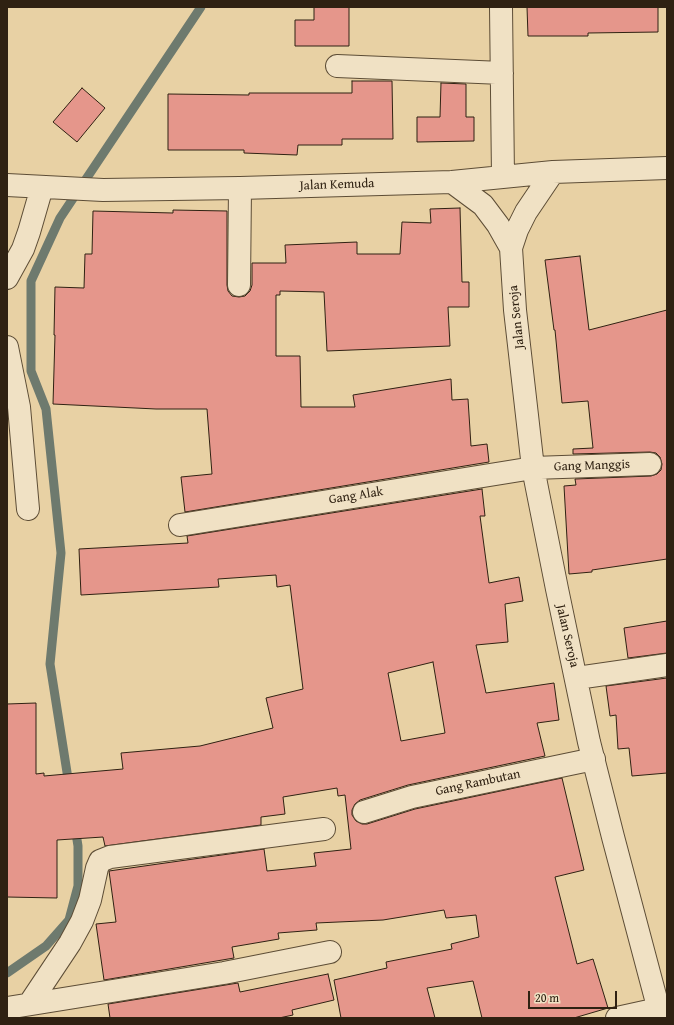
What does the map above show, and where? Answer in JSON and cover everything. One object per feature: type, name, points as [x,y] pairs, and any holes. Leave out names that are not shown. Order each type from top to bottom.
[{"type":"street","points":[[501,7],[503,177]]},
{"type":"street","points":[[337,66],[502,73]]},
{"type":"street","name":"Jalan Kemuda","points":[[7,185],[103,190],[240,188],[452,182],[553,172],[667,168]]},
{"type":"street","name":"Jalan Seroja","points":[[511,248],[526,212],[553,172]]},
{"type":"street","name":"Jalan Seroja","points":[[452,182],[483,205],[498,225],[511,248],[515,310],[533,468],[589,742],[659,1013]]},
{"type":"street","points":[[7,278],[23,249],[48,187]]},
{"type":"street","points":[[239,285],[240,188]]},
{"type":"street","points":[[7,347],[19,407],[28,509]]},
{"type":"street","name":"Gang Manggis","points":[[533,468],[650,464]]},
{"type":"street","name":"Gang Alak","points":[[180,525],[533,468]]},
{"type":"street","points":[[577,678],[667,666]]},
{"type":"street","name":"Gang Rambutan","points":[[364,812],[412,796],[594,759]]},
{"type":"street","points":[[30,1003],[70,943],[82,921],[90,900],[100,861],[110,857],[324,829]]},
{"type":"street","points":[[7,1008],[224,972],[330,952]]},
{"type":"street","points":[[618,1018],[659,1013]]},
{"type":"building","points":[[314,7],[349,7],[349,46],[295,46],[295,20],[314,20]]},
{"type":"building","points":[[527,7],[658,7],[658,32],[588,33],[588,36],[528,36]]},
{"type":"building","points":[[352,81],[392,81],[393,139],[342,139],[342,145],[298,145],[297,155],[244,153],[244,150],[168,150],[168,94],[249,95],[249,93],[352,93]]},
{"type":"building","points":[[441,83],[466,84],[466,117],[474,117],[474,141],[417,142],[417,117],[440,117]]},
{"type":"building","points":[[82,88],[105,108],[77,142],[53,122]]},
{"type":"building","points":[[460,208],[462,282],[469,282],[469,307],[448,307],[450,346],[327,351],[324,292],[280,291],[280,295],[276,295],[276,356],[300,356],[301,407],[355,407],[353,395],[451,379],[452,400],[468,399],[471,446],[487,444],[489,462],[185,512],[181,477],[212,474],[207,409],[156,409],[53,404],[55,287],[84,288],[85,254],[92,254],[93,211],[173,213],[173,210],[227,211],[227,285],[228,291],[232,296],[239,297],[245,296],[250,291],[252,285],[252,263],[286,263],[285,245],[357,242],[357,254],[400,254],[402,222],[431,223],[430,209]]},
{"type":"building","points":[[580,256],[589,330],[667,310],[667,559],[592,570],[592,572],[569,574],[564,486],[576,485],[575,479],[651,476],[657,474],[661,470],[662,464],[660,457],[656,453],[650,452],[573,454],[573,449],[593,448],[588,401],[562,403],[555,330],[545,260]]},
{"type":"building","points":[[482,489],[485,516],[480,516],[489,583],[519,577],[523,601],[505,604],[508,642],[476,645],[486,693],[554,683],[559,720],[537,723],[545,756],[408,785],[360,800],[355,804],[352,810],[352,815],[356,821],[362,824],[367,824],[415,809],[562,778],[584,870],[555,877],[577,964],[593,959],[608,1008],[574,1018],[482,1018],[473,981],[427,988],[435,1018],[341,1018],[334,980],[387,968],[386,962],[452,949],[451,944],[479,937],[476,915],[446,918],[444,910],[383,920],[316,923],[317,930],[278,933],[279,939],[232,947],[234,958],[104,980],[96,924],[116,922],[109,871],[264,849],[267,871],[316,866],[314,853],[351,849],[345,795],[338,796],[337,788],[283,797],[285,814],[261,817],[261,825],[105,846],[103,837],[57,840],[57,898],[7,897],[7,704],[36,703],[36,774],[44,773],[44,776],[123,769],[121,753],[200,746],[273,728],[266,698],[303,689],[290,585],[277,587],[276,575],[218,579],[219,587],[81,595],[79,549],[188,543],[187,536]],"holes":[[[433,662],[445,733],[401,741],[388,673]]]},
{"type":"building","points":[[667,621],[667,653],[628,658],[624,628]]},
{"type":"building","points":[[667,678],[667,773],[632,776],[629,748],[618,749],[616,715],[610,716],[606,686]]},
{"type":"building","points":[[328,974],[334,1000],[292,1010],[293,1015],[279,1018],[110,1018],[108,1004],[238,983],[240,992]]},
{"type":"waterway","points":[[69,785],[50,664],[61,553],[46,409],[31,371],[31,281],[60,218],[201,7]]},
{"type":"waterway","points":[[7,973],[46,946],[69,920],[78,886],[78,846],[75,827]]}]
